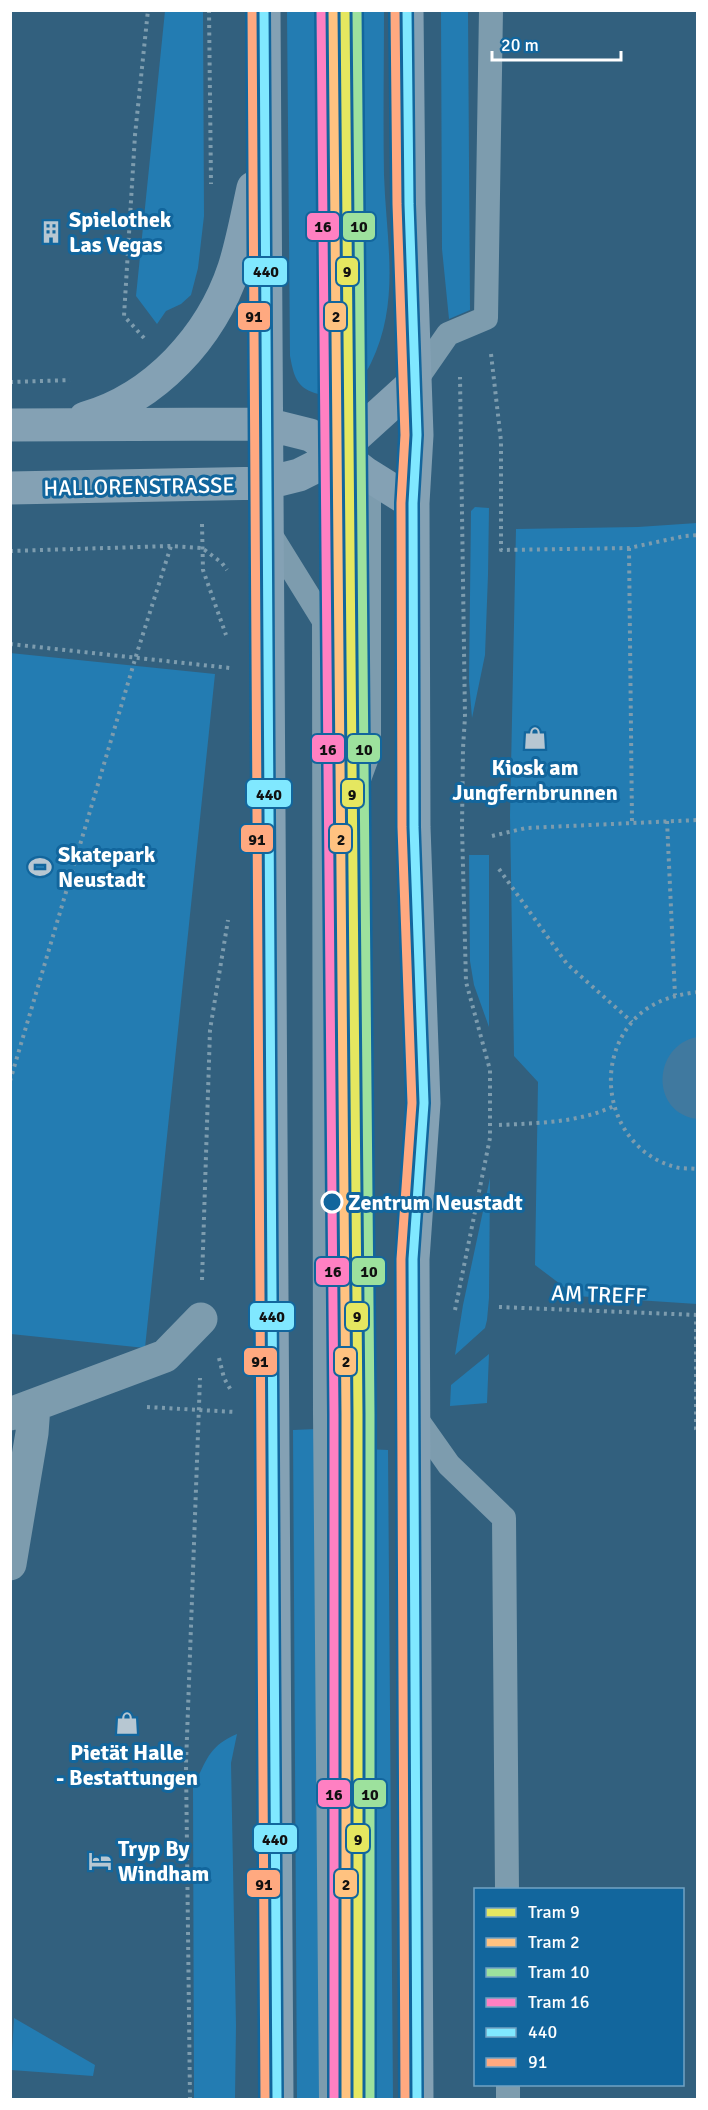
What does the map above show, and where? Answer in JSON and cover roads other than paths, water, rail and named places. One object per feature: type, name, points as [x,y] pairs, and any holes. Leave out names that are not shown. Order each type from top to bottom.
[{"type":"main road","points":[[264,10],[276,2100]]},
{"type":"main road","points":[[407,10],[417,435],[413,503],[414,827],[424,1103],[413,1259],[417,2100]]},
{"type":"main road","points":[[60,425],[107,412],[144,391],[186,352],[207,325],[234,269],[265,138]]},
{"type":"main road","name":"HALLORENSTRASSE","points":[[10,488],[267,483],[299,475],[327,461],[414,383]]},
{"type":"main road","points":[[10,425],[266,424],[310,435],[413,503]]},
{"type":"street","points":[[10,1564],[32,1433],[22,1410],[165,1356],[201,1319]]},
{"type":"lane","points":[[414,383],[448,334],[486,318],[490,10]]},
{"type":"lane","points":[[358,2100],[358,1414],[351,801],[369,752],[369,476]]},
{"type":"lane","points":[[267,529],[324,621],[325,1402],[331,2100]]},
{"type":"lane","points":[[325,1402],[326,621]]},
{"type":"lane","points":[[413,1414],[449,1465],[504,1518],[507,1888]]},
{"type":"tram line","name":"16","points":[[321,10],[334,1414],[334,2100]]},
{"type":"tram line","name":"2","points":[[333,10],[346,1414],[346,2100]]},
{"type":"tram line","name":"9","points":[[345,10],[358,1414],[358,2100]]},
{"type":"tram line","name":"10","points":[[357,10],[370,1414],[370,2100]]},
{"type":"place","name":"Spielothek Las Vegas","points":[[51,232]]},
{"type":"place","name":"Kiosk am Jungfernbrunnen","points":[[535,738]]},
{"type":"place","name":"Skatepark Neustadt","points":[[40,867]]},
{"type":"place","name":"Zentrum Neustadt","points":[[332,1202]]},
{"type":"place","name":"Pietät Halle - Bestattungen","points":[[127,1723]]},
{"type":"place","name":"Tryp By Windham","points":[[100,1861]]}]
